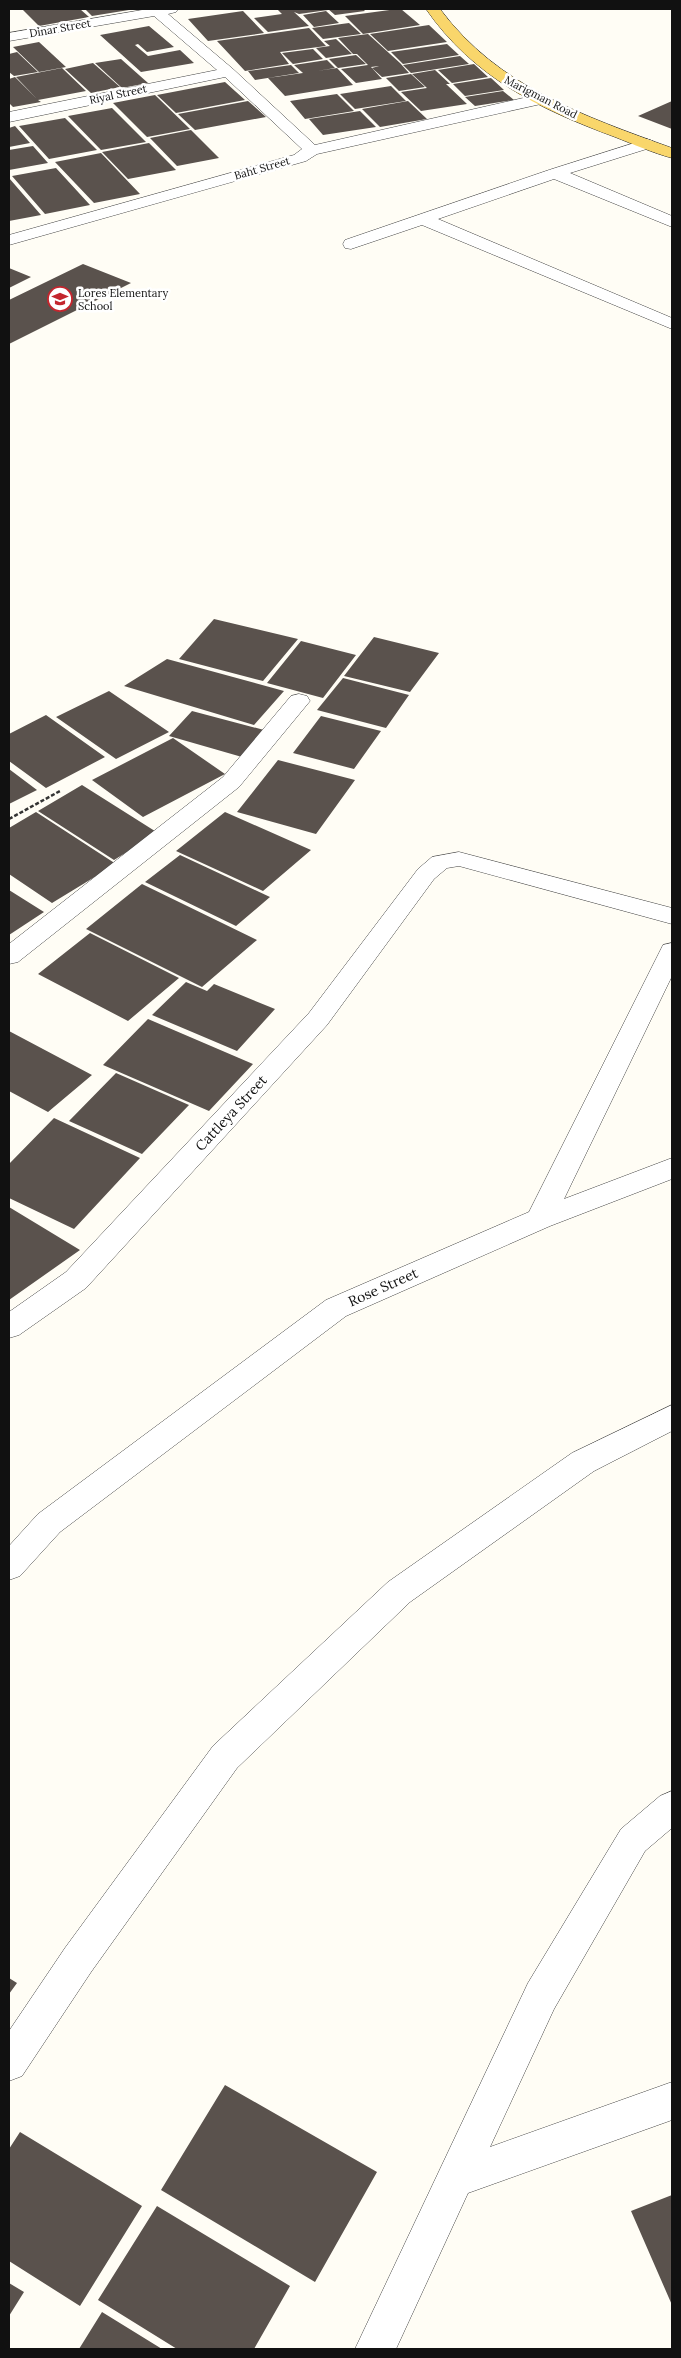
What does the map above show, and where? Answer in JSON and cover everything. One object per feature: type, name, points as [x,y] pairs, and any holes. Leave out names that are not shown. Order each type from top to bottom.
[{"type":"main road","name":"Marigman Road","points":[[433,9],[448,32],[461,46],[485,66],[541,99],[672,153]]},
{"type":"street","name":"Dinar Street","points":[[9,36],[164,10]]},
{"type":"street","name":"Baht Street","points":[[9,240],[300,158],[312,150],[164,10]]},
{"type":"street","name":"Riyal Street","points":[[9,117],[228,72]]},
{"type":"street","points":[[312,150],[541,99]]},
{"type":"street","points":[[351,244],[555,173],[647,144]]},
{"type":"street","points":[[555,173],[672,222]]},
{"type":"street","points":[[423,219],[672,324]]},
{"type":"street","points":[[9,956],[231,782],[299,701]]},
{"type":"street","name":"Cattleya Street","points":[[9,1327],[76,1280],[318,1019],[426,874],[440,862],[459,859],[672,916]]},
{"type":"street","points":[[540,1219],[672,951]]},
{"type":"street","name":"Rose Street","points":[[9,1567],[50,1523],[336,1308],[540,1219],[672,1168]]},
{"type":"street","points":[[9,2063],[78,1960],[225,1757],[399,1592],[583,1462],[672,1416]]},
{"type":"street","points":[[375,2349],[546,1988],[633,1840],[672,1807]]},
{"type":"street","points":[[457,2178],[672,2101]]},
{"type":"path","points":[[9,818],[60,792]]},
{"type":"building","points":[[22,9],[80,9],[89,17],[39,26]]},
{"type":"building","points":[[85,9],[129,9],[129,10],[92,16]]},
{"type":"building","points":[[277,9],[328,10],[299,14],[294,12],[309,26],[268,32],[254,18],[282,14]]},
{"type":"building","points":[[328,9],[363,9],[365,11],[335,15]]},
{"type":"building","points":[[401,9],[420,25],[363,34],[345,16]]},
{"type":"building","points":[[243,11],[264,33],[208,41],[188,19]]},
{"type":"building","points":[[326,11],[339,23],[314,27],[303,15]]},
{"type":"building","points":[[349,23],[361,34],[323,39],[312,28]]},
{"type":"building","points":[[429,25],[447,42],[388,51],[370,34]]},
{"type":"building","points":[[149,26],[174,47],[147,52],[138,44],[135,45],[148,56],[180,50],[194,63],[141,72],[100,35]]},
{"type":"building","points":[[309,28],[326,46],[280,52],[289,64],[245,71],[217,41]]},
{"type":"building","points":[[368,34],[409,73],[382,77],[372,68],[379,66],[371,67],[382,79],[356,83],[341,69],[368,65],[357,54],[353,54],[338,38]]},
{"type":"building","points":[[336,39],[352,54],[326,58],[316,48],[330,46],[324,41]]},
{"type":"building","points":[[39,42],[66,67],[39,72],[13,47]]},
{"type":"building","points":[[447,44],[459,55],[403,64],[391,52]]},
{"type":"building","points":[[313,49],[323,59],[293,64],[282,53]]},
{"type":"building","points":[[17,52],[38,72],[14,76],[9,72],[9,54]]},
{"type":"building","points":[[356,55],[366,64],[338,68],[329,59]]},
{"type":"building","points":[[460,56],[469,64],[411,73],[403,65]]},
{"type":"building","points":[[121,59],[148,83],[122,88],[95,63]]},
{"type":"building","points":[[327,60],[335,68],[317,71],[337,68],[353,85],[285,96],[268,78],[303,73],[294,65]]},
{"type":"building","points":[[93,63],[120,87],[91,93],[65,69]]},
{"type":"building","points":[[474,64],[488,77],[452,83],[438,70]]},
{"type":"building","points":[[291,65],[299,73],[255,80],[248,71]]},
{"type":"building","points":[[62,68],[86,91],[13,107],[9,103],[9,79],[15,77],[37,99],[16,77]]},
{"type":"building","points":[[435,70],[450,84],[446,84],[467,104],[421,111],[401,92],[427,88],[412,74]]},
{"type":"building","points":[[411,74],[425,87],[399,91],[386,78]]},
{"type":"building","points":[[491,78],[504,90],[465,96],[453,84]]},
{"type":"building","points":[[225,82],[245,100],[176,113],[157,95]]},
{"type":"building","points":[[391,86],[406,101],[355,109],[340,94]]},
{"type":"building","points":[[503,91],[514,100],[475,106],[465,97]]},
{"type":"building","points":[[337,94],[354,111],[305,119],[290,101]]},
{"type":"building","points":[[155,95],[190,129],[147,137],[113,103]]},
{"type":"building","points":[[248,101],[266,117],[195,130],[178,114]]},
{"type":"building","points":[[408,101],[427,119],[380,127],[362,109]]},
{"type":"building","points":[[672,101],[672,129],[638,116]]},
{"type":"building","points":[[112,108],[146,142],[101,150],[68,116]]},
{"type":"building","points":[[360,111],[376,127],[323,135],[309,119]]},
{"type":"building","points":[[65,118],[97,150],[49,159],[19,126]]},
{"type":"building","points":[[15,126],[30,143],[9,147],[9,128]]},
{"type":"building","points":[[191,130],[219,158],[177,166],[150,138]]},
{"type":"building","points":[[149,143],[176,170],[128,179],[102,152]]},
{"type":"building","points":[[33,146],[48,163],[9,170],[9,150]]},
{"type":"building","points":[[101,153],[140,194],[94,203],[55,162]]},
{"type":"building","points":[[56,168],[90,205],[45,214],[12,176]]},
{"type":"building","points":[[9,178],[41,215],[9,221]]},
{"type":"building","points":[[83,264],[131,283],[9,344],[9,300]]},
{"type":"building","points":[[9,268],[31,277],[9,288]]},
{"type":"building","points":[[214,619],[298,639],[263,681],[179,659]]},
{"type":"building","points":[[374,637],[439,653],[410,692],[344,676]]},
{"type":"building","points":[[301,641],[356,655],[323,698],[267,683]]},
{"type":"building","points":[[167,659],[284,691],[254,725],[124,686]]},
{"type":"building","points":[[343,678],[409,695],[386,728],[317,710]]},
{"type":"building","points":[[109,691],[169,732],[116,759],[56,717]]},
{"type":"building","points":[[192,711],[264,730],[242,757],[169,736]]},
{"type":"building","points":[[46,715],[105,757],[46,788],[9,761],[9,734]]},
{"type":"building","points":[[321,716],[381,731],[354,769],[293,753]]},
{"type":"building","points":[[173,738],[225,774],[143,817],[92,780]]},
{"type":"building","points":[[278,760],[355,780],[316,834],[237,812]]},
{"type":"building","points":[[9,769],[37,790],[9,804]]},
{"type":"building","points":[[82,785],[158,833],[114,860],[38,811]]},
{"type":"building","points":[[36,812],[116,864],[52,903],[9,874],[9,828]]},
{"type":"building","points":[[225,812],[311,850],[263,891],[176,851]]},
{"type":"building","points":[[180,855],[270,897],[236,926],[145,882]]},
{"type":"building","points":[[142,884],[257,940],[202,987],[86,929]]},
{"type":"building","points":[[9,890],[44,912],[9,935]]},
{"type":"building","points":[[90,933],[179,978],[128,1021],[38,974]]},
{"type":"building","points":[[186,982],[207,991],[214,984],[275,1009],[237,1051],[152,1015]]},
{"type":"building","points":[[148,1019],[253,1064],[209,1111],[103,1065]]},
{"type":"building","points":[[9,1031],[92,1075],[48,1112],[9,1091]]},
{"type":"building","points":[[116,1073],[189,1105],[142,1154],[69,1121]]},
{"type":"building","points":[[54,1118],[140,1158],[74,1229],[9,1198],[9,1164]]},
{"type":"building","points":[[9,1207],[80,1250],[9,1300]]},
{"type":"building","points":[[9,1978],[17,1983],[9,1994]]},
{"type":"building","points":[[225,2085],[377,2172],[315,2282],[161,2190]]},
{"type":"building","points":[[20,2132],[142,2206],[80,2306],[9,2261],[9,2149]]},
{"type":"building","points":[[672,2195],[672,2305],[631,2211]]},
{"type":"building","points":[[157,2206],[290,2286],[254,2349],[177,2349],[98,2300]]},
{"type":"building","points":[[9,2283],[24,2292],[9,2316]]},
{"type":"building","points":[[102,2312],[162,2349],[79,2349]]},
{"type":"place","name":"Lores Elementary School","points":[[60,299]]}]
